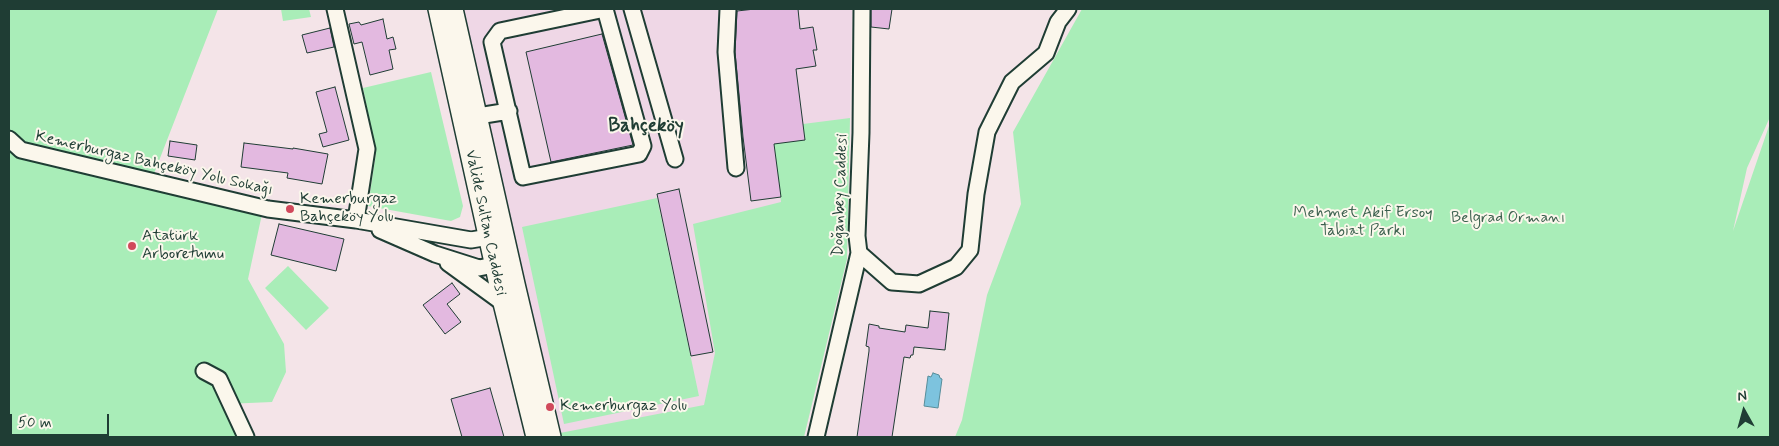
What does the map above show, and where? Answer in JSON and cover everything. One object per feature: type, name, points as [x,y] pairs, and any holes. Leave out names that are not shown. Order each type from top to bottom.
[{"type":"main road","name":"Valide Sultan Caddesi","points":[[438,9],[494,265],[536,437]]},
{"type":"main road","name":"Valide Sultan Caddesi","points":[[453,9],[551,437]]},
{"type":"street","points":[[335,9],[367,149],[356,220]]},
{"type":"street","points":[[604,9],[642,146],[639,154],[523,178],[509,111],[492,42],[500,31],[604,9]]},
{"type":"street","points":[[632,9],[675,160]]},
{"type":"street","points":[[728,9],[726,52],[736,168]]},
{"type":"street","name":"Doğanbey Caddesi","points":[[816,437],[859,253],[857,236],[861,133],[862,9]]},
{"type":"street","points":[[859,253],[892,282],[919,284],[956,267],[970,250],[976,194],[987,132],[1012,82],[1046,53],[1058,22],[1068,9]]},
{"type":"street","points":[[478,116],[509,111]]},
{"type":"street","name":"Kemerburgaz Bahçeköy Yolu Sokağı","points":[[9,139],[21,150],[268,210],[356,220]]},
{"type":"street","points":[[356,220],[471,240],[489,237]]},
{"type":"street","points":[[356,220],[435,254],[479,268],[494,265],[508,252]]},
{"type":"street","points":[[435,254],[503,303]]},
{"type":"street","points":[[204,371],[219,379],[246,437]]},
{"type":"shaded area","points":[[460,9],[852,9],[847,259],[804,437],[561,437],[513,227]]},
{"type":"green space","points":[[9,9],[218,9],[148,189],[262,214],[248,279],[284,344],[286,372],[272,402],[226,404],[244,437],[9,437]]},
{"type":"green space","points":[[281,9],[309,9],[311,17],[283,21]]},
{"type":"green space","name":"Mehmet Akif Ersoy Tabiat Parkı","points":[[1082,9],[1770,9],[1770,117],[1747,168],[1733,231],[1770,123],[1770,437],[955,437],[962,420],[987,295],[1021,204],[1013,132]]},
{"type":"green space","points":[[431,72],[463,206],[460,217],[451,221],[368,206],[376,153],[363,88]]},
{"type":"green space","points":[[850,118],[847,259],[804,437],[561,437],[560,433],[704,405],[715,353],[693,224],[781,202],[774,144],[805,140],[803,124]]},
{"type":"green space","points":[[657,198],[699,396],[564,424],[522,227]]},
{"type":"green space","points":[[288,266],[329,308],[306,330],[265,288]]},
{"type":"water","points":[[933,373],[939,375],[942,379],[938,408],[924,406],[928,376],[931,377]]},
{"type":"building","points":[[798,9],[800,29],[813,27],[817,50],[813,50],[816,66],[796,69],[805,140],[774,144],[781,197],[751,201],[735,52],[737,11]]},
{"type":"building","points":[[871,9],[892,9],[889,29],[871,27]]},
{"type":"building","points":[[383,19],[387,39],[393,37],[396,49],[389,50],[393,69],[370,75],[362,42],[354,44],[349,24],[359,22],[361,25]]},
{"type":"building","points":[[330,28],[334,47],[307,53],[302,35]]},
{"type":"building","points":[[602,34],[633,145],[551,162],[526,52]]},
{"type":"building","points":[[335,87],[349,140],[323,147],[319,134],[327,132],[316,92]]},
{"type":"building","points":[[170,141],[197,145],[195,160],[168,156]]},
{"type":"building","points":[[244,143],[328,154],[322,184],[287,178],[288,173],[241,167]]},
{"type":"building","points":[[679,189],[713,352],[691,356],[657,194]]},
{"type":"building","points":[[279,224],[344,239],[336,271],[271,255]]},
{"type":"building","points":[[452,283],[460,294],[447,304],[461,322],[445,334],[423,305]]},
{"type":"building","points":[[930,311],[949,313],[945,350],[914,347],[913,355],[910,358],[904,357],[892,437],[857,437],[869,351],[869,347],[866,346],[869,324],[879,326],[879,328],[905,332],[906,325],[928,328]]},
{"type":"building","points":[[490,388],[504,437],[462,437],[451,399]]},
{"type":"place","name":"Kemerburgaz Bahçeköy Yolu","points":[[290,209]]},
{"type":"place","name":"Atatürk Arboretumu","points":[[132,246]]},
{"type":"place","name":"Kemerburgaz Yolu","points":[[550,407]]},
{"type":"district","name":"Bahçeköy","points":[[646,127]]},
{"type":"park label","name":"Belgrad Ormanı","points":[[1508,219]]}]
